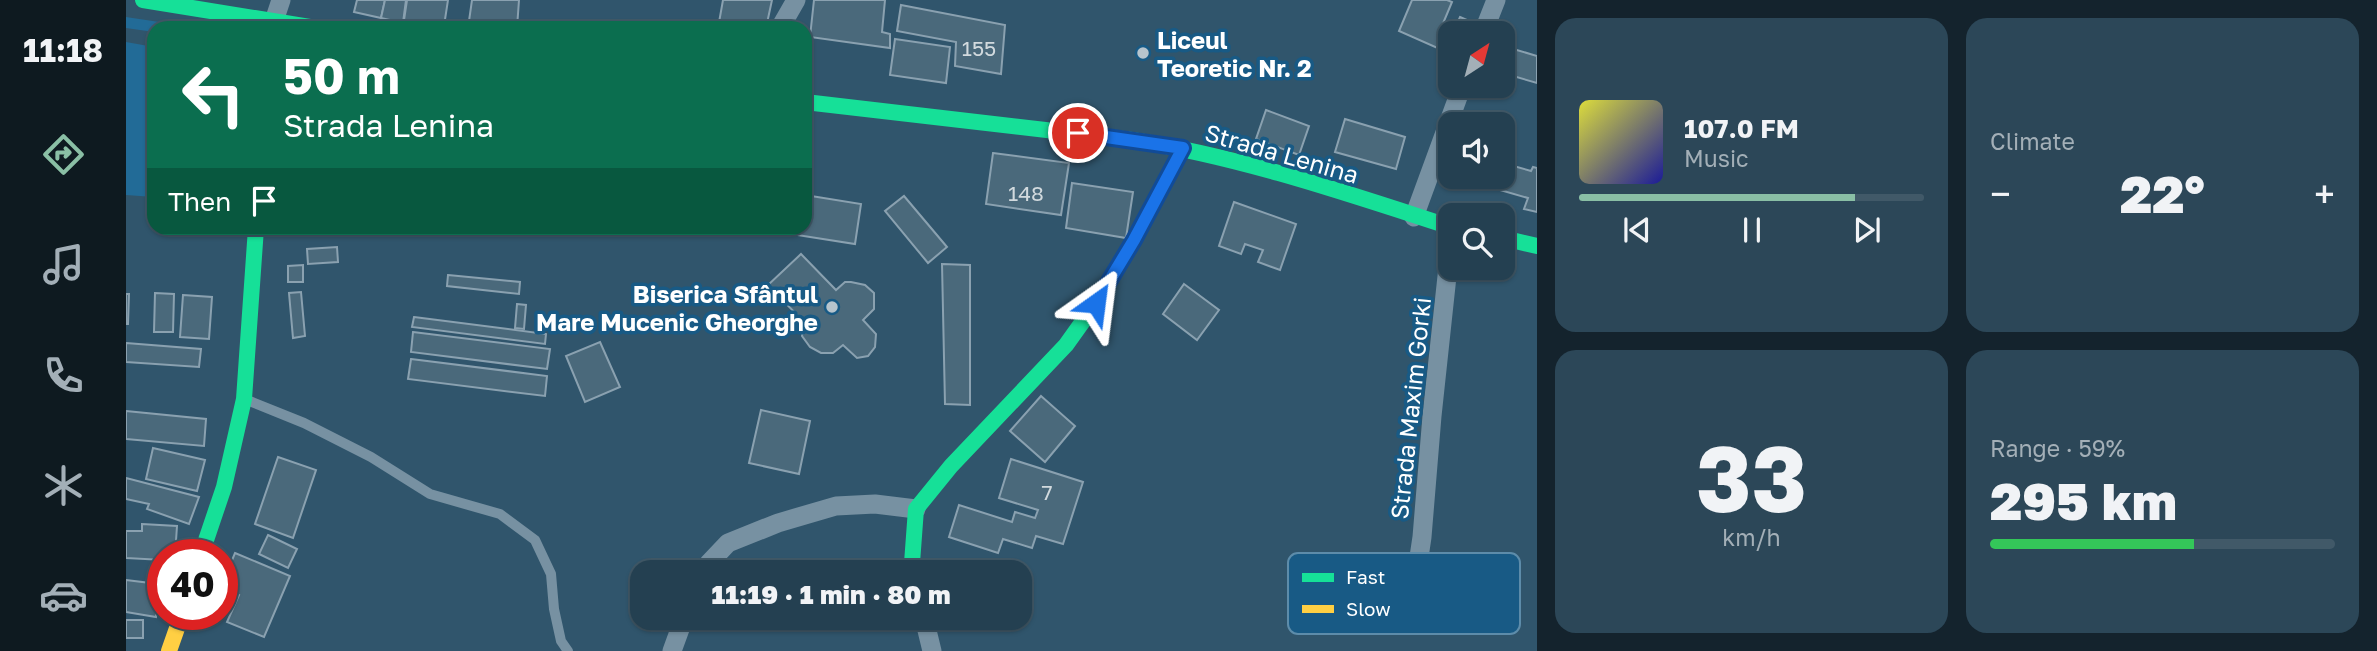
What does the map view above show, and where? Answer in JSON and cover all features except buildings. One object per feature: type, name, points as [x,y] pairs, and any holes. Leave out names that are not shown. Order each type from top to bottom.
[{"type":"street","points":[[144,0],[252,21]]},
{"type":"street","points":[[274,21],[281,0]]},
{"type":"street","points":[[784,21],[796,0]]},
{"type":"street","points":[[1488,21],[1496,0]]},
{"type":"street","points":[[1415,217],[1458,98]]},
{"type":"street","name":"Strada Lenina","points":[[812,103],[1132,139],[1183,148],[1298,178],[1438,223]]},
{"type":"street","points":[[912,560],[916,509],[951,466],[1066,345],[1096,303],[1134,240],[1183,148]]},
{"type":"street","points":[[206,539],[224,487],[244,399],[256,235]]},
{"type":"street","points":[[1515,241],[1537,246]]},
{"type":"street","name":"Strada Maxim Gorki","points":[[1420,553],[1447,280]]},
{"type":"street","points":[[712,560],[728,543],[778,523],[836,506],[875,504],[916,509]]},
{"type":"street","points":[[169,651],[176,630]]},
{"type":"street","points":[[672,651],[680,630]]},
{"type":"street","points":[[927,630],[932,651]]},
{"type":"lane","points":[[244,399],[321,431],[371,457],[430,494],[500,514],[535,540],[551,574],[554,609],[561,641],[568,651]]},
{"type":"shaded area","points":[[126,17],[153,21],[147,21],[147,31],[126,28]]},
{"type":"shaded area","points":[[126,42],[147,46],[147,196],[126,195]]},
{"type":"traffic: fast","points":[[143,0],[273,21]]},
{"type":"traffic: fast","points":[[812,103],[1173,147],[1293,177],[1438,223]]},
{"type":"traffic: fast","points":[[912,560],[916,509],[951,466],[1066,345],[1096,303],[1134,240],[1183,148]]},
{"type":"traffic: fast","points":[[206,539],[224,487],[244,399],[256,235]]},
{"type":"traffic: fast","points":[[1515,241],[1537,246]]},
{"type":"traffic: slow","points":[[169,651],[176,630]]},
{"type":"place","name":"Liceul Teoretic Nr. 2","points":[[1143,53]]},
{"type":"place","name":"Biserica Sfântul Mare Mucenic Gheorghe","points":[[832,307]]},
{"type":"route","points":[[1078,133],[1183,148],[1134,240],[1096,303]]}]
